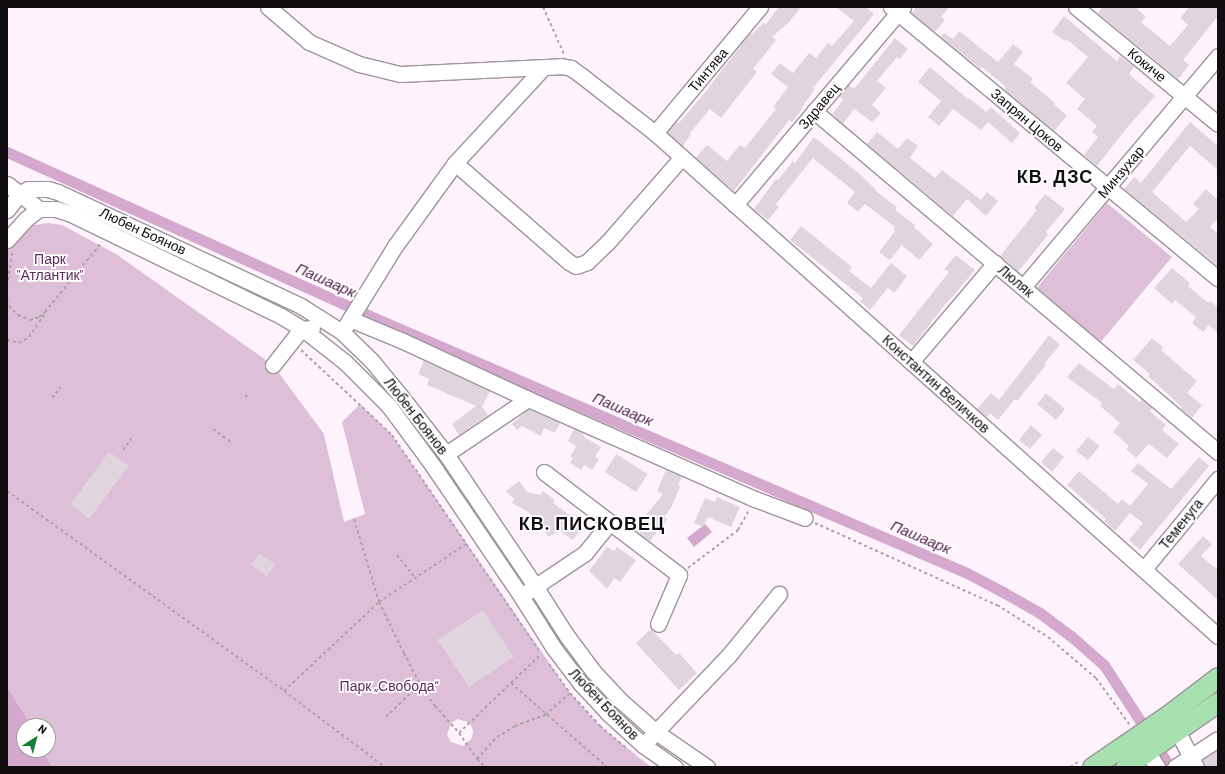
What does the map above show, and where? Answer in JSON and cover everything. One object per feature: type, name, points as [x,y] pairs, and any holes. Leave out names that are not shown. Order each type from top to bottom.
[{"type":"main road","points":[[1092,767],[1165,717],[1218,677]]},
{"type":"main road","points":[[1125,767],[1151,757],[1175,733],[1218,702]]},
{"type":"street","points":[[268,7],[309,42],[366,66],[400,74],[561,66],[570,68]]},
{"type":"street","name":"Тинтява","points":[[655,133],[760,7]]},
{"type":"street","name":"Кокиче","points":[[1076,7],[1218,124]]},
{"type":"street","name":"Здравец","points":[[735,205],[897,9]]},
{"type":"street","name":"Запрян Цоков","points":[[897,9],[1218,278]]},
{"type":"street","name":"Минзухар","points":[[1023,287],[1218,56]]},
{"type":"street","points":[[273,365],[303,329],[314,328],[332,332],[348,323],[395,246],[455,163],[543,68]]},
{"type":"street","name":"Константин Величков","points":[[570,68],[655,133],[1218,636]]},
{"type":"street","name":"Люляк","points":[[814,111],[1218,452]]},
{"type":"street","points":[[455,163],[569,262],[576,266],[587,262],[608,244],[682,157]]},
{"type":"street","points":[[7,184],[24,191],[39,209],[26,219],[11,241]]},
{"type":"street","name":"Любен Боянов","points":[[24,191],[48,189],[58,192],[301,306],[348,323],[371,360],[446,454],[567,636],[593,671],[620,700],[656,732],[707,767]]},
{"type":"street","points":[[7,210],[24,191]]},
{"type":"street","name":"Любен Боянов","points":[[39,209],[56,209],[71,214],[240,295],[303,329],[345,362],[389,406],[433,466],[521,596],[553,647],[581,684],[609,714],[638,749],[675,767]]},
{"type":"street","points":[[912,362],[995,263]]},
{"type":"street","points":[[348,323],[403,341],[528,399],[755,499],[805,518]]},
{"type":"street","points":[[446,454],[528,399]]},
{"type":"street","points":[[544,472],[679,575],[658,624]]},
{"type":"street","name":"Теменуга","points":[[1144,569],[1218,479]]},
{"type":"street","points":[[521,596],[585,553],[610,522]]},
{"type":"street","points":[[638,749],[730,655],[779,594]]},
{"type":"street","points":[[1165,717],[1175,733],[1187,762],[1218,739]]},
{"type":"street","points":[[1139,735],[1151,757]]},
{"type":"path","points":[[543,7],[570,68]]},
{"type":"path","points":[[7,286],[11,241]]},
{"type":"path","points":[[7,340],[19,343],[29,337],[45,312],[100,245]]},
{"type":"path","points":[[7,299],[9,306],[18,315],[30,320],[39,317],[45,312]]},
{"type":"path","points":[[292,341],[392,435],[541,654],[570,693],[600,726],[638,749]]},
{"type":"path","points":[[52,398],[61,387]]},
{"type":"path","points":[[245,395],[248,398]]},
{"type":"path","points":[[213,429],[231,442]]},
{"type":"path","points":[[123,450],[131,439]]},
{"type":"path","points":[[7,491],[284,691],[385,767]]},
{"type":"path","points":[[679,575],[738,530],[755,499]]},
{"type":"path","points":[[805,518],[997,605],[1048,637],[1074,657],[1096,678],[1139,735]]},
{"type":"path","points":[[354,519],[379,602],[420,684],[435,706],[459,733],[477,759],[485,767]]},
{"type":"path","points":[[284,691],[379,602],[466,544]]},
{"type":"path","points":[[397,555],[415,578]]},
{"type":"path","points":[[459,733],[541,654]]},
{"type":"path","points":[[386,717],[420,684]]},
{"type":"path","points":[[511,684],[607,767]]},
{"type":"path","points":[[477,759],[497,737],[515,726],[546,714],[570,693]]},
{"type":"green space","points":[[1107,203],[1172,257],[1099,344],[1034,291]]},
{"type":"green space","points":[[48,223],[62,225],[116,254],[273,365],[324,434],[344,522],[365,514],[342,422],[360,404],[392,435],[570,693],[600,726],[651,767],[52,767],[47,758],[56,758],[56,718],[27,718],[7,687],[7,246],[28,226]],"holes":[[[109,453],[128,466],[89,518],[71,504]],[[483,611],[513,657],[469,686],[438,640]],[[458,719],[470,723],[473,731],[472,738],[463,746],[451,742],[447,735],[451,723]]]},
{"type":"shaded area","points":[[705,524],[712,532],[694,547],[687,538]]},
{"type":"shaded area","points":[[7,687],[27,718],[16,718],[16,758],[47,758],[52,767],[7,767]]},
{"type":"building","points":[[779,7],[801,7],[788,23],[772,37],[776,40],[753,69],[757,72],[721,118],[710,109],[690,133],[691,134],[683,146],[667,132],[676,122],[678,124],[707,90],[750,33],[752,34],[764,22],[765,25]]},
{"type":"building","points":[[836,7],[866,7],[874,14],[813,88],[815,89],[792,122],[789,120],[734,191],[696,158],[707,145],[727,161],[740,145],[745,148],[776,109],[773,107],[788,87],[771,74],[780,63],[793,73],[809,53],[816,58],[828,43],[832,46],[854,21]]},
{"type":"building","points":[[916,7],[949,7],[941,17],[945,20],[935,32],[912,13]]},
{"type":"building","points":[[1103,7],[1135,7],[1146,17],[1141,22],[1170,46],[1188,25],[1180,18],[1189,7],[1218,7],[1218,16],[1183,60],[1189,65],[1178,79],[1098,13]]},
{"type":"building","points":[[1064,16],[1117,61],[1120,56],[1134,67],[1129,74],[1155,96],[1126,129],[1097,166],[1084,155],[1098,137],[1092,132],[1097,126],[1077,109],[1085,99],[1066,83],[1088,57],[1066,39],[1065,41],[1052,32]]},
{"type":"building","points":[[959,31],[998,62],[1013,44],[1023,52],[1014,64],[1033,79],[1030,82],[1055,103],[1054,104],[1067,116],[1054,131],[1004,89],[1006,87],[982,67],[981,69],[941,37],[944,33],[953,39]]},
{"type":"building","points":[[895,38],[908,49],[900,59],[897,57],[877,81],[886,88],[872,105],[881,113],[872,122],[854,109],[843,124],[832,114],[843,100],[839,96],[849,85],[854,89]]},
{"type":"building","points":[[930,67],[986,112],[991,107],[1020,133],[1012,143],[988,122],[981,130],[953,109],[939,126],[928,117],[941,101],[918,82]]},
{"type":"building","points":[[1190,122],[1218,146],[1218,170],[1190,146],[1152,192],[1186,222],[1199,209],[1193,204],[1206,189],[1218,200],[1218,218],[1210,227],[1218,234],[1218,266],[1124,189],[1134,177],[1141,183]]},
{"type":"building","points":[[877,132],[898,149],[907,138],[918,146],[910,158],[935,178],[942,170],[981,200],[987,192],[998,201],[986,216],[967,199],[953,216],[867,144]]},
{"type":"building","points":[[814,137],[862,176],[876,191],[897,207],[895,210],[915,225],[914,227],[933,244],[919,260],[902,245],[890,260],[879,252],[895,231],[893,229],[895,227],[865,204],[858,212],[847,203],[855,192],[813,158],[776,204],[779,207],[768,220],[754,209],[776,179],[778,180],[793,161],[795,163]]},
{"type":"building","points":[[1045,194],[1065,209],[1046,232],[1048,235],[1018,272],[1000,256],[1037,210],[1034,208]]},
{"type":"building","points":[[801,226],[852,267],[849,271],[871,288],[891,263],[907,276],[894,293],[888,288],[870,310],[860,301],[863,298],[790,240]]},
{"type":"building","points":[[956,255],[975,270],[947,302],[913,346],[899,335],[949,272],[944,269]]},
{"type":"building","points":[[1172,268],[1190,283],[1188,286],[1208,303],[1210,301],[1218,307],[1218,333],[1209,325],[1203,332],[1192,323],[1196,317],[1175,300],[1172,304],[1154,288]]},
{"type":"building","points":[[1049,335],[1060,345],[1017,401],[1015,399],[998,420],[990,413],[987,417],[977,409],[991,393],[999,400]]},
{"type":"building","points":[[1152,338],[1163,347],[1161,350],[1197,381],[1187,393],[1202,405],[1192,418],[1148,376],[1150,374],[1133,360]]},
{"type":"building","points":[[424,361],[490,391],[482,407],[488,415],[459,435],[452,424],[476,406],[427,385],[429,379],[418,374]]},
{"type":"building","points":[[1079,363],[1114,389],[1118,384],[1140,402],[1142,400],[1152,408],[1150,411],[1166,425],[1162,430],[1179,444],[1167,458],[1149,444],[1136,458],[1126,449],[1129,446],[1113,432],[1120,423],[1100,406],[1102,403],[1067,377]]},
{"type":"building","points":[[1046,393],[1065,409],[1056,420],[1037,404]]},
{"type":"building","points":[[529,409],[560,423],[555,433],[544,428],[541,436],[522,426],[517,430],[512,424]]},
{"type":"building","points":[[1031,425],[1042,435],[1030,449],[1019,440]]},
{"type":"building","points":[[574,429],[584,434],[583,436],[601,447],[595,457],[599,459],[592,470],[584,465],[581,470],[570,463],[573,458],[570,457],[576,446],[568,441]]},
{"type":"building","points":[[1088,437],[1100,446],[1088,460],[1076,451]]},
{"type":"building","points":[[1053,448],[1064,457],[1052,472],[1041,462]]},
{"type":"building","points":[[109,452],[128,466],[89,518],[71,504]]},
{"type":"building","points":[[616,454],[648,474],[636,492],[605,472]]},
{"type":"building","points":[[1199,457],[1209,466],[1140,550],[1129,540],[1143,523],[1130,513],[1115,531],[1104,521],[1106,519],[1067,485],[1079,471],[1118,504],[1122,499],[1130,506],[1148,484],[1131,471],[1138,463],[1171,489]]},
{"type":"building","points":[[666,470],[682,477],[678,485],[680,487],[671,508],[664,517],[667,519],[650,541],[639,533],[642,529],[637,526],[663,494],[657,491]]},
{"type":"building","points":[[519,481],[527,492],[540,495],[543,491],[555,500],[553,503],[574,518],[571,521],[581,529],[573,540],[560,531],[548,537],[538,518],[535,520],[528,512],[512,503],[514,499],[506,491]]},
{"type":"building","points":[[717,497],[740,507],[731,527],[708,517],[703,527],[694,523],[705,498],[715,502]]},
{"type":"building","points":[[1203,536],[1212,544],[1201,556],[1218,570],[1218,600],[1178,564]]},
{"type":"building","points":[[607,547],[614,551],[617,547],[636,560],[620,582],[614,578],[607,589],[589,571]]},
{"type":"building","points":[[259,553],[275,564],[267,576],[251,565]]},
{"type":"building","points":[[483,611],[513,657],[469,687],[438,640]]},
{"type":"building","points":[[651,629],[676,655],[679,653],[697,673],[679,690],[636,643]]},
{"type":"building","points":[[1218,750],[1218,767],[1205,767],[1202,760]]},
{"type":"waterway","name":"Пашаарк","points":[[7,152],[370,316],[967,573],[1003,592],[1040,613],[1071,636],[1104,665],[1170,767]]},
{"type":"district","name":"КВ. ДЗС","points":[[1055,176]]},
{"type":"district","name":"КВ. ПИСКОВЕЦ","points":[[592,523]]},
{"type":"park label","name":"Парк \"Атлантик\"","points":[[50,268]]},
{"type":"park label","name":"Парк „Свобода“","points":[[389,686]]}]
